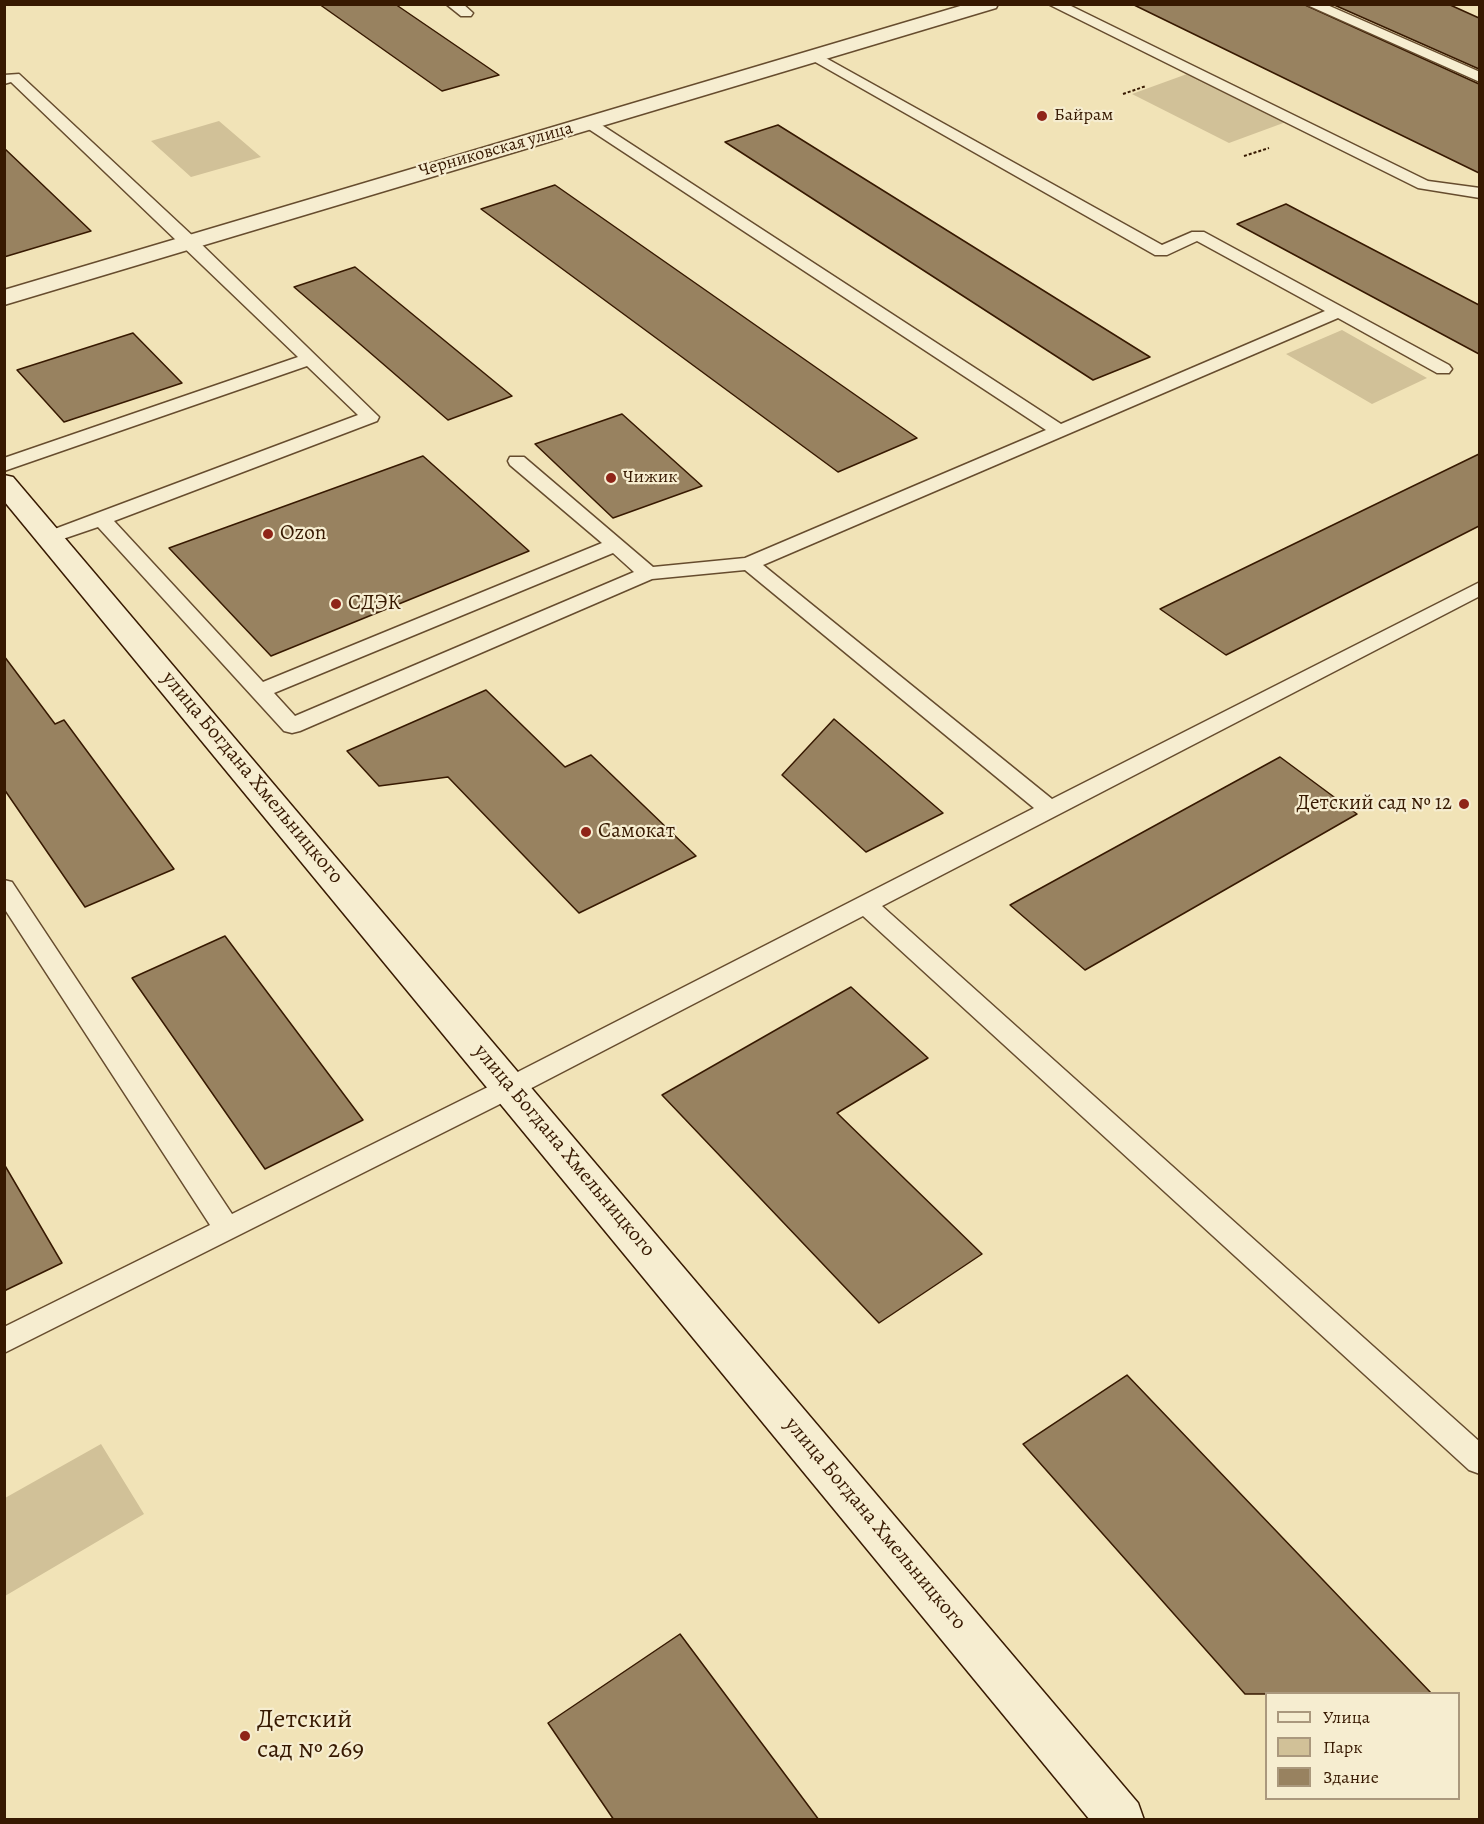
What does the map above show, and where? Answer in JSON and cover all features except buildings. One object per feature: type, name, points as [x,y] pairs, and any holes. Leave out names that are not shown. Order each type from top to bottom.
[{"type":"main road","name":"Черниковская улица","points":[[4,298],[988,4]]},
{"type":"main road","name":"улица Богдана Хмельницкого","points":[[4,483],[511,1087],[1121,1820]]},
{"type":"lane","points":[[453,4],[465,13]]},
{"type":"lane","points":[[1054,4],[1424,185],[1479,193]]},
{"type":"lane","points":[[1312,4],[1479,78]]},
{"type":"lane","points":[[815,56],[1161,251],[1198,235],[1443,369]]},
{"type":"lane","points":[[4,80],[14,77],[189,241],[370,417],[51,537]]},
{"type":"lane","points":[[590,123],[1060,431]]},
{"type":"lane","points":[[101,519],[292,726],[648,573],[749,564],[1338,312]]},
{"type":"lane","points":[[4,465],[310,359]]},
{"type":"lane","points":[[517,461],[648,573]]},
{"type":"lane","points":[[260,692],[615,545]]},
{"type":"lane","points":[[749,564],[1050,809]]},
{"type":"lane","points":[[4,1341],[511,1087],[1479,588]]},
{"type":"lane","points":[[4,888],[227,1229]]},
{"type":"lane","points":[[864,904],[1479,1461]]},
{"type":"green space","points":[[1187,74],[1286,122],[1229,143],[1132,94]]},
{"type":"green space","points":[[219,121],[261,157],[191,177],[151,141]]},
{"type":"green space","points":[[1342,330],[1427,378],[1372,404],[1286,354]]},
{"type":"green space","points":[[101,1444],[144,1514],[5,1596],[5,1498]]},
{"type":"place","name":"Байрам","points":[[1042,116]]},
{"type":"place","name":"Чижик","points":[[611,478]]},
{"type":"place","name":"Ozon","points":[[268,534]]},
{"type":"place","name":"СДЭК","points":[[336,604]]},
{"type":"place","name":"Детский сад № 12","points":[[1464,804]]},
{"type":"place","name":"Самокат","points":[[586,832]]},
{"type":"place","name":"Детский сад № 269","points":[[245,1736]]}]
